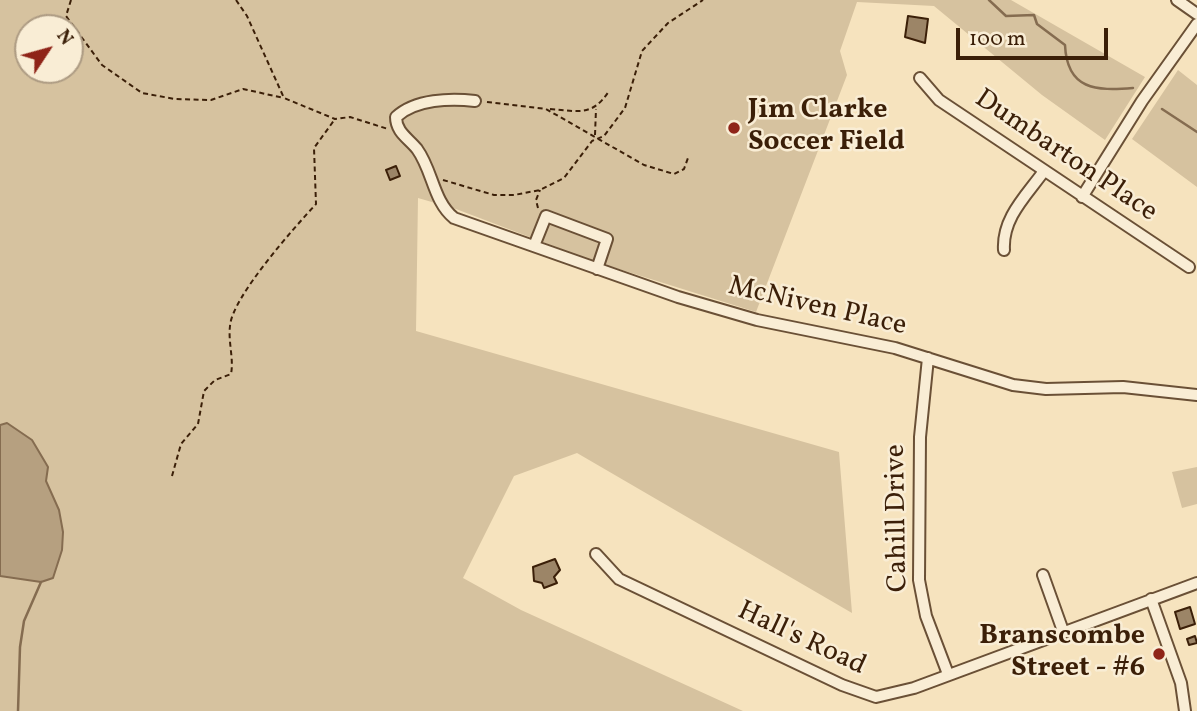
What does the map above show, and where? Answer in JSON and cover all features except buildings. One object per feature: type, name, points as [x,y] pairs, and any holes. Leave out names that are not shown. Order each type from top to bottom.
[{"type":"street","points":[[1177,0],[1197,15]]},
{"type":"street","points":[[1082,197],[1142,101],[1197,24]]},
{"type":"street","name":"Dumbarton Place","points":[[920,78],[939,100],[1189,267]]},
{"type":"street","points":[[432,177],[418,151],[398,128],[396,117],[406,110],[443,100],[475,101]]},
{"type":"street","points":[[1004,250],[1005,227],[1010,217],[1044,171]]},
{"type":"street","name":"McNiven Place","points":[[432,177],[441,205],[454,218],[597,269],[757,320],[928,358],[1029,388],[1123,387],[1197,395]]},
{"type":"street","points":[[534,246],[546,216],[607,239],[597,269]]},
{"type":"street","name":"Cahill Drive","points":[[928,358],[920,437],[919,580],[926,616],[948,674]]},
{"type":"street","name":"Hall's Road","points":[[596,554],[619,579],[866,696],[893,694],[1197,583]]},
{"type":"street","points":[[1043,575],[1063,631]]},
{"type":"street","points":[[1150,600],[1181,683],[1185,711]]},
{"type":"path","points":[[71,0],[66,16],[102,65],[142,93],[175,99],[211,100],[243,89],[284,98],[335,119],[350,117],[390,130]]},
{"type":"path","points":[[236,0],[247,16],[284,98]]},
{"type":"path","points":[[432,177],[494,195],[514,195],[540,190],[568,175],[592,141],[612,128],[628,103],[642,51],[668,23],[703,0]]},
{"type":"path","points":[[596,137],[596,108],[609,91]]},
{"type":"path","points":[[475,101],[546,109],[581,111],[596,108]]},
{"type":"path","points":[[546,109],[644,165],[674,174],[684,169],[688,158]]},
{"type":"path","points":[[172,476],[181,444],[198,424],[204,390],[215,380],[231,374],[230,326],[234,312],[265,262],[316,204],[314,148],[335,119]]},
{"type":"path","points":[[540,190],[536,204],[546,216]]},
{"type":"shaded area","points":[[0,0],[1011,0],[1145,77],[1105,140],[1042,95],[934,6],[857,2],[840,51],[847,75],[756,312],[590,260],[456,209],[418,198],[416,331],[839,452],[852,613],[577,453],[514,476],[463,578],[521,610],[743,711],[0,711]]},
{"type":"shaded area","points":[[1178,70],[1197,85],[1197,187],[1132,139]]},
{"type":"shaded area","points":[[7,423],[32,440],[48,467],[46,481],[59,510],[63,532],[62,550],[53,578],[41,582],[0,576],[0,425]]},
{"type":"shaded area","points":[[1197,467],[1197,504],[1182,508],[1172,472]]},
{"type":"waterway","points":[[989,0],[1006,16],[1034,15],[1037,24],[1065,45],[1071,71],[1086,84],[1107,89],[1133,88]]},
{"type":"waterway","points":[[1162,109],[1197,132]]},
{"type":"waterway","points":[[18,711],[20,647],[24,621],[41,582]]},
{"type":"place","name":"Jim Clarke Soccer Field","points":[[734,128]]},
{"type":"place","name":"Branscombe Street - #6","points":[[1159,654]]}]
